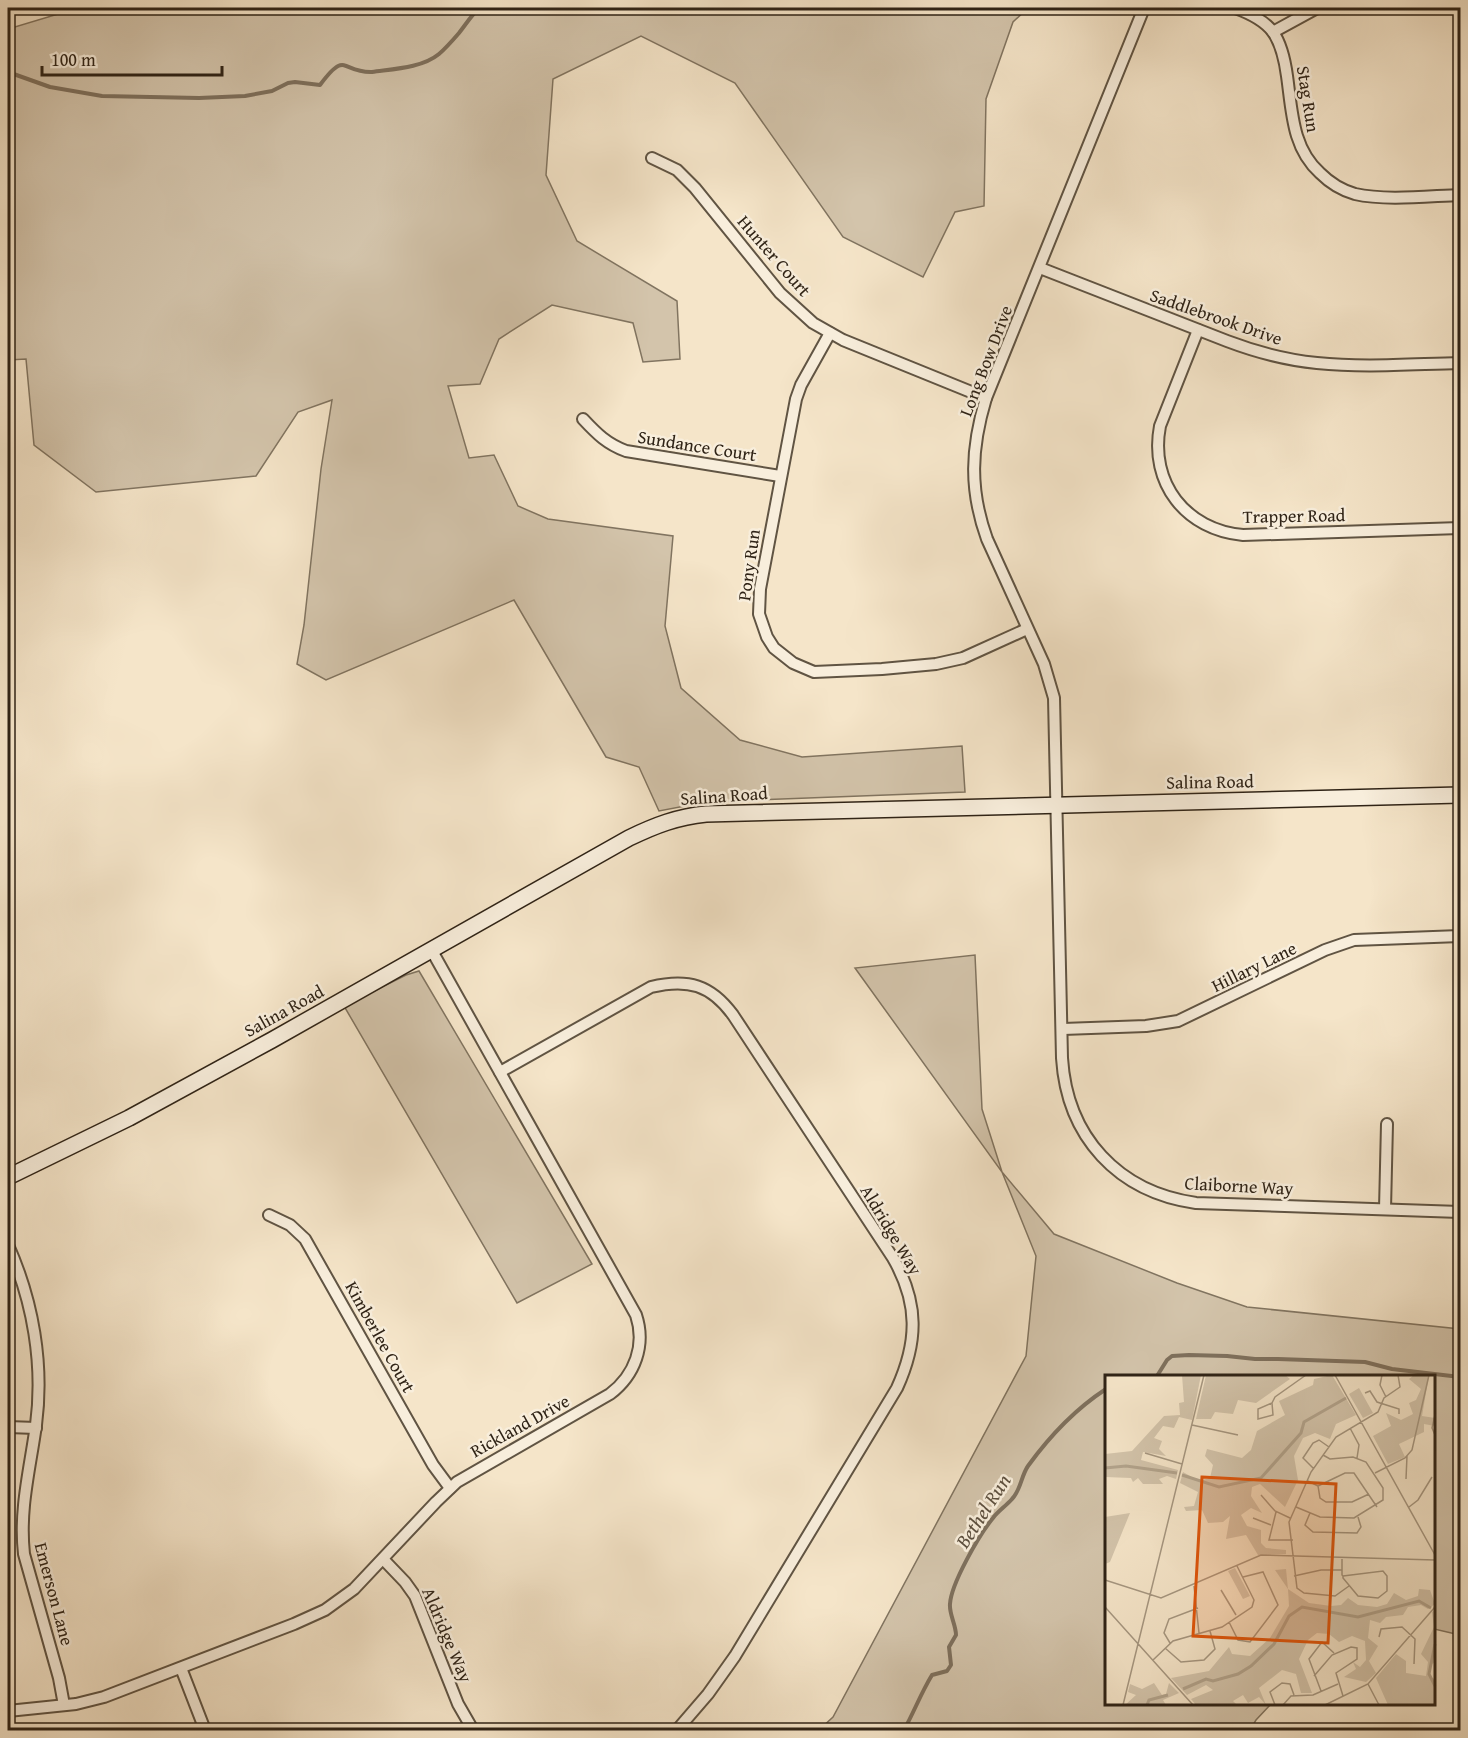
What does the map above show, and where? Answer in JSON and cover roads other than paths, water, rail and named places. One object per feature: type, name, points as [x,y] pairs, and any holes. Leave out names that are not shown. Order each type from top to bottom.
[{"type":"street","name":"Long Bow Drive","points":[[1057,805],[1054,698],[1044,664],[987,539],[974,490],[974,457],[980,417],[986,398],[1144,8]]},
{"type":"street","name":"Stag Run","points":[[1235,8],[1263,22],[1273,32],[1285,61],[1296,135],[1305,156],[1320,174],[1343,190],[1372,197],[1461,195]]},
{"type":"street","points":[[1273,32],[1317,8]]},
{"type":"street","name":"Hunter Court","points":[[651,158],[677,170],[695,188],[780,293],[813,323],[843,340],[986,398]]},
{"type":"street","name":"Saddlebrook Drive","points":[[1040,268],[1257,352],[1314,363],[1368,366],[1461,363]]},
{"type":"street","name":"Trapper Road","points":[[1198,330],[1160,426],[1157,442],[1159,462],[1167,486],[1179,504],[1191,516],[1220,531],[1243,535],[1461,528]]},
{"type":"street","name":"Pony Run","points":[[830,333],[801,385],[796,399],[780,476],[760,589],[759,615],[767,637],[774,648],[793,663],[814,672],[936,664],[963,658],[1027,629]]},
{"type":"street","name":"Sundance Court","points":[[583,419],[600,437],[627,451],[780,476]]},
{"type":"street","name":"Salina Road","points":[[8,1177],[129,1118],[432,951],[629,838],[673,819],[706,814],[1461,795]]},
{"type":"street","name":"Claiborne Way","points":[[1057,805],[1063,1074],[1066,1090],[1076,1116],[1083,1131],[1101,1156],[1128,1179],[1160,1195],[1196,1203],[1461,1212]]},
{"type":"street","name":"Hillary Lane","points":[[1063,1029],[1146,1026],[1179,1021],[1325,950],[1354,940],[1461,936]]},
{"type":"street","name":"Rickland Drive","points":[[8,1711],[64,1705],[104,1697],[302,1621],[325,1610],[354,1589],[450,1488],[468,1474],[610,1394],[622,1384],[631,1371],[640,1343],[636,1315],[432,951]]},
{"type":"street","name":"Aldridge Way","points":[[500,1072],[651,987],[678,983],[696,986],[711,992],[733,1015],[893,1258],[908,1294],[912,1318],[911,1347],[908,1363],[897,1388],[741,1648],[677,1731]]},
{"type":"street","points":[[1385,1209],[1388,1124]]},
{"type":"street","name":"Kimberlee Court","points":[[269,1215],[290,1225],[305,1239],[433,1465],[450,1488]]},
{"type":"street","name":"Emerson Lane","points":[[8,1245],[24,1287],[35,1337],[39,1390],[36,1428],[23,1502],[22,1535],[26,1563],[59,1678],[64,1705]]},
{"type":"street","points":[[8,1427],[36,1428]]},
{"type":"street","name":"Aldridge Way","points":[[383,1559],[415,1596],[458,1704],[473,1731]]},
{"type":"street","points":[[181,1668],[205,1731]]},
{"type":"street","points":[[1405,1731],[1431,1731]]},
{"type":"waterway","points":[[8,72],[50,87],[102,96],[199,98],[245,96],[272,91],[288,83],[320,85],[340,65],[372,72],[407,67],[432,59],[459,33],[479,8]]},
{"type":"waterway","name":"Bethel Run","points":[[1158,1375],[1172,1356],[1189,1355],[1365,1362],[1392,1369],[1460,1377]]},
{"type":"waterway","name":"Bethel Run","points":[[904,1730],[932,1675],[947,1671],[951,1665],[949,1647],[956,1635],[950,1608],[952,1595],[960,1572],[974,1547],[995,1515],[1015,1495],[1026,1470],[1045,1444],[1074,1414],[1105,1390]]}]
